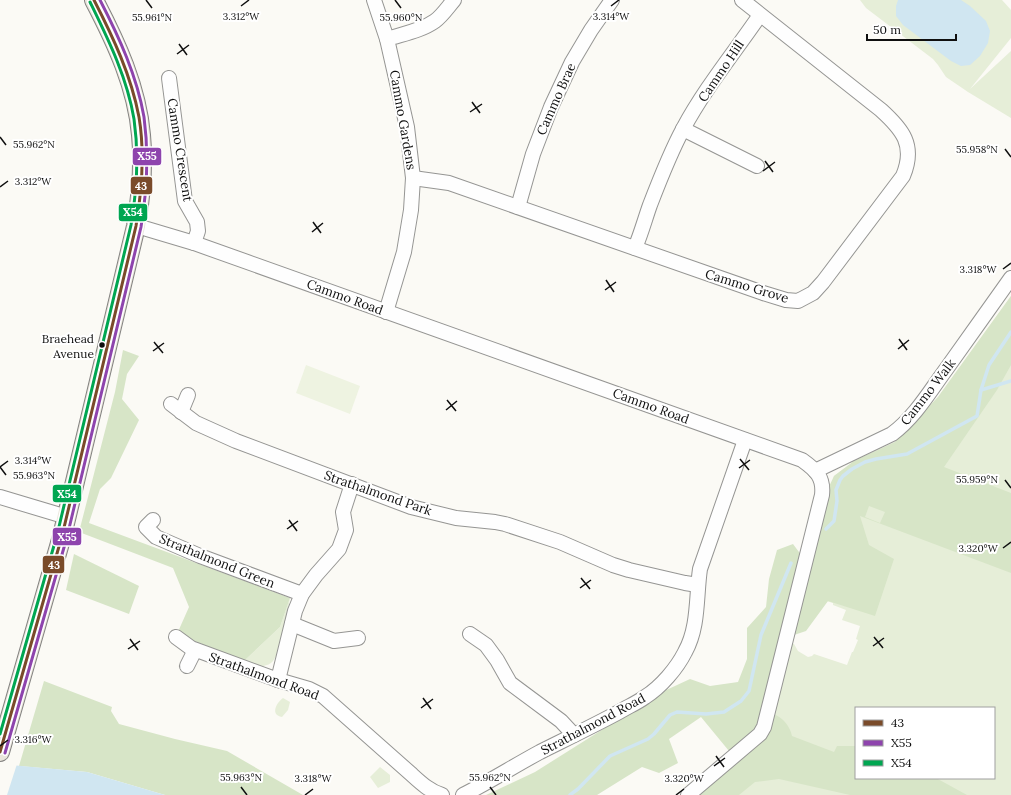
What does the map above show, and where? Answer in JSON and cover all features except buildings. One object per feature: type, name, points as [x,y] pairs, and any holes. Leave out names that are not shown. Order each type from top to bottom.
[{"type":"main road","points":[[0,752],[67,517],[136,226],[141,196],[142,154],[139,118],[126,71],[107,25],[94,0]]},
{"type":"street","name":"Cammo Gardens","points":[[374,0],[387,39],[407,128],[413,178],[411,210],[404,252],[386,312]]},
{"type":"street","points":[[387,39],[423,28],[435,21],[454,0]]},
{"type":"street","name":"Cammo Brae","points":[[518,207],[533,154],[551,107],[572,62],[591,30],[612,0]]},
{"type":"street","name":"Cammo Grove","points":[[413,178],[450,183],[763,294],[786,300],[798,301],[813,293],[823,282],[903,176],[907,166],[909,154],[901,131],[881,110],[742,0]]},
{"type":"street","name":"Cammo Hill","points":[[635,248],[666,164],[683,129],[704,94],[760,15]]},
{"type":"street","name":"Cammo Crescent","points":[[169,78],[185,201],[197,222],[198,231],[194,243]]},
{"type":"street","points":[[683,129],[757,166]]},
{"type":"street","name":"Cammo Road","points":[[136,226],[194,243],[802,460],[810,465],[820,476],[823,488],[822,495],[764,727],[760,734],[688,795]]},
{"type":"street","name":"Cammo Walk","points":[[815,471],[892,434],[901,428],[928,395],[1011,278]]},
{"type":"street","name":"Strathalmond Park","points":[[188,394],[176,408],[196,422],[236,441],[411,507],[456,518],[505,524],[560,542],[629,570],[698,585]]},
{"type":"street","name":"Strathalmond Road","points":[[463,795],[538,753],[646,697],[662,683],[674,669],[685,653],[693,636],[700,569],[746,440]]},
{"type":"street","points":[[278,680],[295,611],[302,594],[316,575],[339,549],[346,530],[343,512],[352,484]]},
{"type":"street","points":[[0,497],[67,517]]},
{"type":"street","name":"Strathalmond Green","points":[[154,520],[146,527],[156,537],[200,556],[302,594]]},
{"type":"street","points":[[292,624],[334,641],[358,638]]},
{"type":"street","points":[[470,634],[486,645],[497,660],[510,683],[561,721],[574,735]]},
{"type":"street","name":"Strathalmond Road","points":[[176,637],[195,650],[278,680],[309,689],[323,696],[420,782],[434,793],[442,795]]},
{"type":"street","name":"Strathalmond Road","points":[[187,666],[195,650]]},
{"type":"green space","points":[[860,0],[1002,0],[1011,10],[1011,38],[970,89],[1011,51],[1011,118],[946,77],[933,59],[866,8]]},
{"type":"green space","points":[[1011,296],[1011,795],[699,795],[767,737],[792,643],[798,651],[808,657],[814,654],[847,665],[858,640],[856,639],[860,626],[842,620],[846,610],[833,605],[833,603],[803,594],[834,476],[854,461],[895,442],[938,397]]},
{"type":"green space","points":[[1011,296],[1011,365],[997,390],[944,467],[1011,493],[1011,573],[860,516],[869,545],[894,559],[875,616],[828,601],[806,631],[794,635],[826,493],[834,476],[854,461],[895,442],[938,397]],"holes":[[[869,506],[885,512],[880,523],[865,517]]]},
{"type":"green space","points":[[123,350],[139,356],[127,374],[122,399],[139,420],[111,478],[100,489],[89,523],[290,598],[280,627],[244,661],[177,634],[189,607],[173,568],[79,532],[115,392]]},
{"type":"green space","points":[[306,365],[360,386],[350,414],[296,393]]},
{"type":"green space","points":[[793,544],[802,556],[757,730],[745,744],[729,751],[701,717],[669,739],[678,763],[659,773],[642,767],[597,795],[486,795],[535,772],[662,692],[690,679],[710,686],[738,682],[747,659],[747,628],[766,607],[769,579],[777,550]]},
{"type":"green space","points":[[74,554],[139,586],[129,614],[66,590]]},
{"type":"green space","points":[[290,598],[283,634],[274,659],[271,663],[264,666],[254,665],[244,661],[280,627]]},
{"type":"green space","points":[[44,681],[112,707],[111,711],[119,724],[227,751],[303,795],[165,795],[87,772],[19,766]]},
{"type":"green space","points":[[283,698],[290,702],[288,710],[282,717],[276,714],[275,709]]},
{"type":"green space","points":[[774,714],[786,723],[792,736],[834,752],[837,746],[855,746],[855,779],[938,779],[967,795],[850,795],[779,779],[755,782],[739,795],[699,795],[767,737]]},
{"type":"green space","points":[[380,767],[390,775],[390,782],[378,788],[370,777]]},
{"type":"water","points":[[898,0],[961,0],[986,21],[990,31],[988,43],[980,56],[970,65],[961,66],[951,61],[903,25],[896,16],[896,6]]},
{"type":"water","points":[[0,764],[87,772],[165,795],[0,795]]},
{"type":"pier","points":[[0,762],[17,764],[7,795],[0,795]]},
{"type":"waterway","points":[[826,529],[834,521],[837,501],[836,490],[840,480],[852,469],[865,462],[907,454],[977,416],[981,390],[989,365],[1011,332]]},
{"type":"waterway","points":[[981,390],[1011,381]]},
{"type":"waterway","points":[[570,795],[578,789],[610,756],[648,739],[670,715],[677,712],[706,714],[724,712],[741,701],[749,691],[761,635],[791,563]]},
{"type":"transit line","name":"43","points":[[0,752],[62,536],[136,226],[140,199],[142,144],[136,101],[121,57],[94,0]]},
{"type":"transit line","name":"X55","points":[[5,753],[67,537],[141,227],[143,213],[147,159],[146,131],[141,102],[126,57],[100,0]]},
{"type":"transit line","name":"X54","points":[[0,734],[57,535],[131,225],[135,199],[137,172],[136,132],[131,103],[122,73],[90,2]]},
{"type":"place","name":"Braehead Avenue","points":[[102,345]]}]
